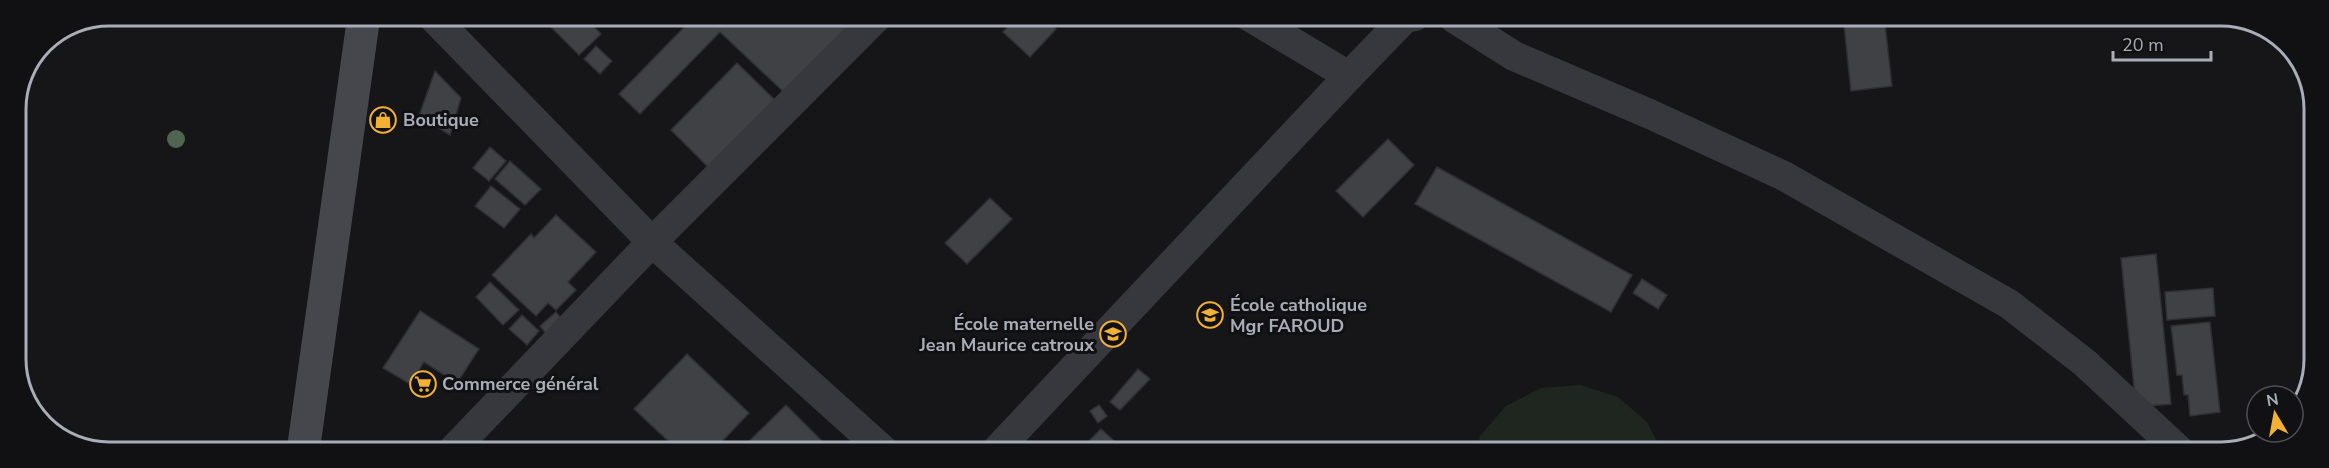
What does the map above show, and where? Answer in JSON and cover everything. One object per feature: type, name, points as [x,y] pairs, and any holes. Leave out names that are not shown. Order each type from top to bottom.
[{"type":"street","points":[[304,442],[363,25]]},
{"type":"street","points":[[441,25],[652,242],[874,442]]},
{"type":"street","points":[[461,442],[652,242],[869,25]]},
{"type":"street","points":[[1264,25],[1349,76]]},
{"type":"street","points":[[1004,442],[1398,25]]},
{"type":"street","points":[[1466,25],[1514,56],[1652,115],[1784,176],[2009,304],[2085,363],[2170,442]]},
{"type":"shaded area","points":[[1580,385],[1618,397],[1647,422],[1657,442],[1478,442],[1480,436],[1506,406],[1541,388]]},
{"type":"building","points":[[549,25],[592,25],[601,34],[579,55]]},
{"type":"building","points":[[686,25],[856,25],[789,97],[720,32],[640,114],[619,94]]},
{"type":"building","points":[[1009,25],[1052,25],[1056,29],[1030,57],[1003,32]]},
{"type":"building","points":[[1844,25],[1885,25],[1892,86],[1851,91]]},
{"type":"building","points":[[596,46],[612,61],[600,74],[584,59]]},
{"type":"building","points":[[737,63],[780,105],[714,173],[671,130]]},
{"type":"building","points":[[435,71],[461,98],[450,135],[419,116]]},
{"type":"building","points":[[1388,139],[1414,165],[1363,217],[1336,191]]},
{"type":"building","points":[[490,147],[506,161],[489,181],[473,168]]},
{"type":"building","points":[[510,161],[541,189],[525,205],[495,179]]},
{"type":"building","points":[[1437,167],[1632,275],[1611,312],[1415,204]]},
{"type":"building","points":[[491,186],[520,209],[504,228],[475,206]]},
{"type":"building","points":[[990,198],[1012,219],[967,264],[945,243]]},
{"type":"building","points":[[556,215],[596,252],[568,282],[576,290],[556,310],[548,303],[536,316],[492,275],[531,234],[534,238]]},
{"type":"building","points":[[2156,254],[2171,404],[2136,407],[2121,258]]},
{"type":"building","points":[[1642,279],[1667,295],[1658,309],[1633,293]]},
{"type":"building","points":[[490,282],[519,310],[503,325],[476,297]]},
{"type":"building","points":[[2213,288],[2215,316],[2167,320],[2165,292]]},
{"type":"building","points":[[420,311],[479,349],[457,383],[424,362],[410,384],[383,368]]},
{"type":"building","points":[[556,312],[564,322],[548,336],[540,326]]},
{"type":"building","points":[[522,315],[539,331],[527,345],[509,329]]},
{"type":"building","points":[[2210,322],[2220,412],[2190,416],[2188,395],[2184,395],[2182,375],[2177,375],[2171,326]]},
{"type":"building","points":[[687,354],[749,413],[721,442],[669,442],[634,409]]},
{"type":"building","points":[[1138,369],[1150,379],[1120,410],[1110,402]]},
{"type":"building","points":[[786,405],[823,442],[748,442]]},
{"type":"building","points":[[1099,405],[1107,416],[1098,423],[1090,411]]},
{"type":"building","points":[[1101,429],[1115,442],[1088,442]]},
{"type":"place","name":"Boutique","points":[[383,120]]},
{"type":"place","name":"École catholique Mgr FAROUD","points":[[1210,315]]},
{"type":"place","name":"École maternelle Jean Maurice catroux","points":[[1113,334]]},
{"type":"place","name":"Commerce général","points":[[423,384]]}]
